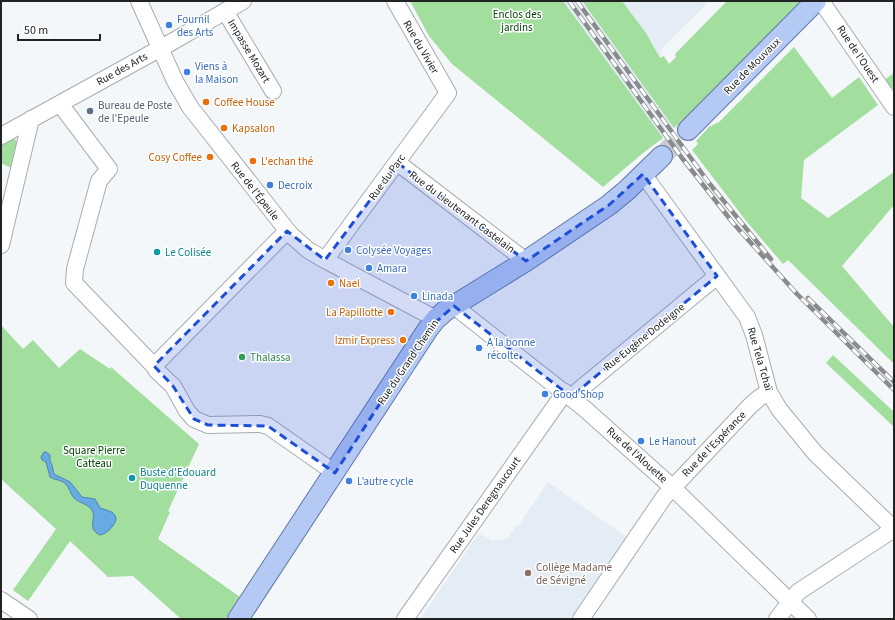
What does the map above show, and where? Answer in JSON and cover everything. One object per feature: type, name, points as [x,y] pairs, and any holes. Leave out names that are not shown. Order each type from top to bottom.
[{"type":"main road","name":"Rue de Mouvaux","points":[[688,130],[816,1]]},
{"type":"main road","name":"Rue du Grand Chemin","points":[[238,619],[335,473],[428,328],[436,319],[609,205],[662,156]]},
{"type":"street","name":"Rue de l'Épeule","points":[[139,1],[175,81],[190,108],[287,231],[300,243],[326,260],[436,319]]},
{"type":"street","name":"Rue des Arts","points":[[1,136],[243,1]]},
{"type":"street","name":"Rue du Vivier","points":[[395,1],[448,93]]},
{"type":"street","name":"Rue de l'Ouest","points":[[821,1],[894,107]]},
{"type":"street","name":"Impasse Mozart","points":[[225,11],[273,91]]},
{"type":"street","name":"Rue du Parc","points":[[326,260],[448,93]]},
{"type":"street","points":[[60,104],[109,169],[99,181],[75,269],[74,284],[173,386],[187,411],[194,419],[208,425],[260,424],[268,426],[335,473]]},
{"type":"street","points":[[1,246],[31,119]]},
{"type":"street","name":"Rue du Lieutenant Castelain","points":[[398,163],[526,261]]},
{"type":"street","name":"Rue Tela Tchaï","points":[[643,174],[750,323],[769,392],[779,409],[815,453],[894,529]]},
{"type":"street","points":[[154,366],[287,231]]},
{"type":"street","name":"Rue Eugène Dodeigne","points":[[569,396],[578,391],[717,276]]},
{"type":"street","name":"Rue de l'Alouette","points":[[454,306],[482,330],[569,396],[672,487],[808,619]]},
{"type":"street","name":"Rue de l'Espérance","points":[[581,619],[672,487],[750,406],[769,392]]},
{"type":"street","name":"Rue Jules Deregnaucourt","points":[[405,619],[569,396]]},
{"type":"street","points":[[777,619],[798,592],[894,529]]},
{"type":"street","points":[[1,600],[29,619]]},
{"type":"highlighted area","points":[[398,163],[526,261],[609,205],[643,174],[717,276],[578,391],[574,399],[454,306],[428,329],[335,473],[268,426],[208,425],[194,419],[173,386],[154,366],[287,231],[325,260]]},
{"type":"shaded area","points":[[563,1],[582,1],[674,128],[663,138]]},
{"type":"shaded area","points":[[622,1],[710,1],[662,48],[660,58],[646,33]]},
{"type":"shaded area","name":"Collège Madame de Sévigné","points":[[548,482],[628,538],[573,619],[420,619],[479,533],[492,541],[508,538]]},
{"type":"green space","name":"Enclos des jardins","points":[[410,1],[563,1],[663,138],[603,187],[452,64],[429,36]]},
{"type":"green space","points":[[582,1],[622,1],[646,33],[660,58],[664,56],[669,64],[676,57],[675,54],[727,1],[801,1],[698,106],[674,128]]},
{"type":"green space","points":[[794,47],[832,98],[859,77],[878,105],[804,160],[801,198],[828,218],[894,172],[894,205],[842,266],[894,327],[894,364],[788,260],[783,264],[747,222],[692,150],[698,144],[696,141],[709,127],[719,122]]},
{"type":"green space","points":[[894,73],[894,87],[891,89],[884,80]]},
{"type":"green space","points":[[13,137],[18,143],[11,168],[1,163],[1,144]]},
{"type":"green space","name":"Square Pierre Catteau","points":[[1,325],[23,349],[33,340],[59,368],[80,349],[110,369],[111,367],[199,444],[168,511],[170,512],[158,539],[240,597],[226,619],[181,619],[133,576],[108,577],[70,541],[28,601],[13,590],[56,529],[1,479]]},
{"type":"green space","points":[[833,355],[894,412],[894,427],[826,363]]},
{"type":"water","points":[[44,452],[50,455],[50,461],[54,474],[70,482],[82,497],[95,499],[100,508],[115,515],[116,520],[108,531],[100,535],[96,532],[93,527],[92,510],[72,496],[64,482],[50,477],[46,462],[42,460],[41,457]]},
{"type":"tunnel","points":[[662,156],[688,130]]},
{"type":"railway","points":[[569,1],[682,158],[733,223],[797,294],[894,390]]},
{"type":"railway","points":[[577,1],[709,183],[771,259]]},
{"type":"railway","points":[[808,298],[894,382]]},
{"type":"place","name":"Fournil des Arts","points":[[169,25]]},
{"type":"place","name":"Viens à la Maison","points":[[187,72]]},
{"type":"place","name":"Coffee House","points":[[206,102]]},
{"type":"place","name":"Bureau de Poste de l'Epeule","points":[[90,111]]},
{"type":"place","name":"Kapsalon","points":[[224,128]]},
{"type":"place","name":"Cosy Coffee","points":[[210,157]]},
{"type":"place","name":"L'echan thé","points":[[253,161]]},
{"type":"place","name":"Decroix","points":[[270,185]]},
{"type":"place","name":"Colysée Voyages","points":[[348,250]]},
{"type":"place","name":"Le Colisée","points":[[157,252]]},
{"type":"place","name":"Amara","points":[[369,268]]},
{"type":"place","name":"Nael","points":[[331,283]]},
{"type":"place","name":"Linada","points":[[414,296]]},
{"type":"place","name":"La Papillotte","points":[[391,312]]},
{"type":"place","name":"Izmir Express","points":[[403,340]]},
{"type":"place","name":"A la bonne récolte","points":[[479,348]]},
{"type":"place","name":"Thalassa","points":[[242,357]]},
{"type":"place","name":"Good Shop","points":[[545,394]]},
{"type":"place","name":"Le Hanout","points":[[641,441]]},
{"type":"place","name":"Buste d'Edouard Duquenne","points":[[132,478]]},
{"type":"place","name":"L’autre cycle","points":[[349,481]]},
{"type":"place","name":"Collège Madame de Sévigné","points":[[528,573]]}]
